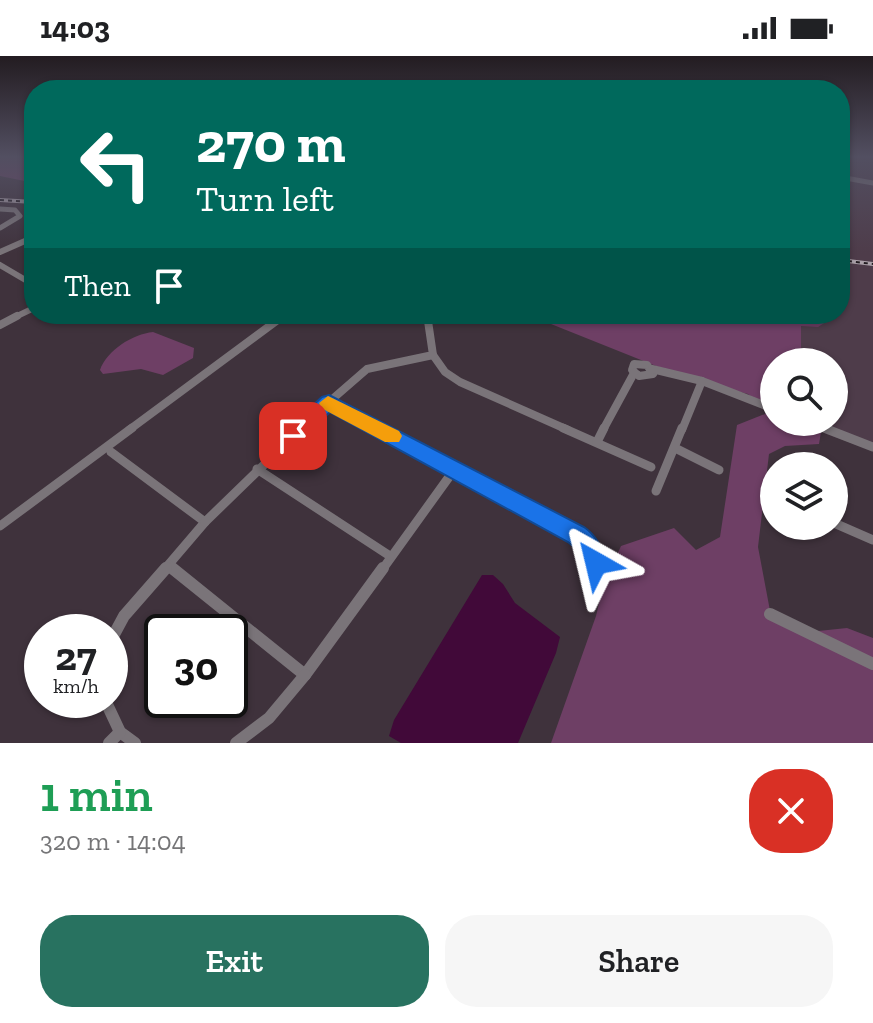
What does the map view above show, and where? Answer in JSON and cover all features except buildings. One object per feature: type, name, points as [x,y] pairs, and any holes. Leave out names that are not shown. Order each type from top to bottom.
[{"type":"street","points":[[0,209],[15,210],[20,216],[0,228]]},
{"type":"street","points":[[0,252],[24,241]]},
{"type":"street","points":[[0,265],[24,279]]},
{"type":"street","points":[[0,325],[24,313]]},
{"type":"street","points":[[0,526],[273,324]]},
{"type":"street","points":[[428,324],[433,355],[445,372],[460,382],[651,467]]},
{"type":"street","points":[[126,614],[205,522],[257,469],[367,369],[433,355]]},
{"type":"street","points":[[597,442],[634,373],[632,366],[637,363],[702,381],[760,404]]},
{"type":"street","points":[[656,491],[702,381]]},
{"type":"street","points":[[329,402],[576,534],[586,542],[596,563]]},
{"type":"street","points":[[845,436],[873,447]]},
{"type":"street","points":[[675,448],[719,470]]},
{"type":"street","points":[[111,452],[205,522]]},
{"type":"street","points":[[257,469],[390,556]]},
{"type":"street","points":[[236,743],[269,718],[305,675],[454,470]]},
{"type":"street","points":[[848,529],[873,540]]},
{"type":"street","points":[[169,565],[305,675]]},
{"type":"street","points":[[770,614],[873,664]]},
{"type":"street","points":[[113,718],[120,732],[135,743]]},
{"type":"street","points":[[109,743],[120,732]]},
{"type":"shaded area","points":[[850,189],[873,189],[873,451],[832,436],[848,436],[848,348],[801,348],[801,325],[850,324]]},
{"type":"shaded area","points":[[551,324],[823,324],[818,327],[801,326],[801,348],[760,348],[760,404],[748,394],[686,378]]},
{"type":"shaded area","points":[[153,332],[194,348],[193,358],[163,375],[141,369],[103,374],[100,370],[103,363],[115,350],[129,340]]},
{"type":"shaded area","points":[[760,416],[760,436],[820,436],[819,444],[785,446],[773,452],[760,452],[758,547],[771,616],[799,633],[847,628],[873,638],[873,743],[551,743],[596,616],[604,583],[621,546],[674,528],[696,550],[720,537],[737,425]]},
{"type":"shaded area","points":[[482,575],[493,575],[515,603],[560,637],[518,743],[401,743],[389,736],[394,720]]},
{"type":"railway","points":[[0,200],[24,201]]},
{"type":"railway","points":[[850,261],[873,264]]},
{"type":"slow traffic","points":[[328,403],[392,436]]},
{"type":"route","points":[[293,436],[329,402],[576,534],[594,553],[596,563]]}]
